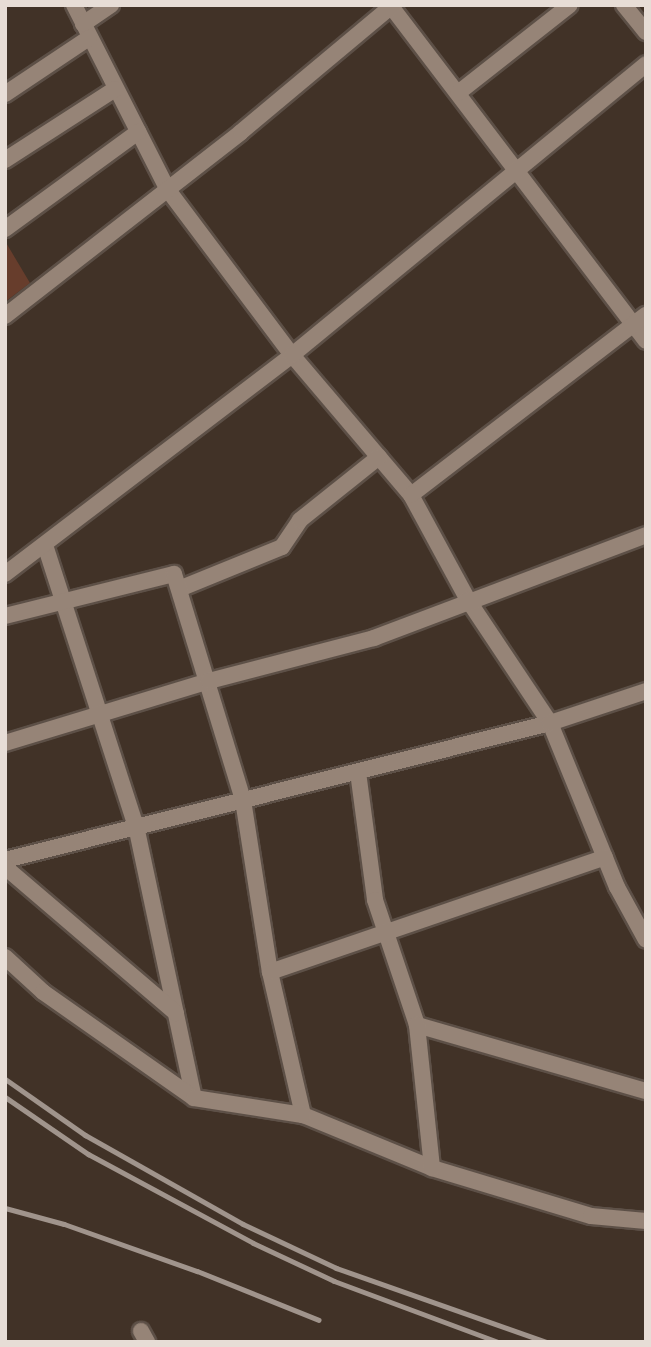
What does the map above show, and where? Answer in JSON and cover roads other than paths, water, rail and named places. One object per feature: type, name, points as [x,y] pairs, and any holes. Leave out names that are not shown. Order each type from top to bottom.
[{"type":"street","points":[[74,5],[168,190],[292,355],[411,495],[468,600],[550,723],[605,857],[646,940]]},
{"type":"street","points":[[5,94],[86,31],[111,5]]},
{"type":"street","points":[[458,93],[570,5]]},
{"type":"street","points":[[624,5],[646,32]]},
{"type":"street","points":[[5,316],[168,190],[392,6],[516,169],[640,320],[646,341]]},
{"type":"street","points":[[5,574],[292,355],[646,64]]},
{"type":"street","points":[[5,160],[115,89]]},
{"type":"street","points":[[5,229],[138,132]]},
{"type":"street","points":[[411,495],[640,320]]},
{"type":"street","points":[[179,589],[282,547],[300,520],[379,457]]},
{"type":"street","points":[[5,743],[209,681],[374,638],[468,600],[646,535]]},
{"type":"street","points":[[45,545],[136,826],[194,1098]]},
{"type":"street","points":[[5,616],[174,574],[209,681],[243,800],[270,972],[303,1115]]},
{"type":"street","points":[[5,860],[550,723],[646,691]]},
{"type":"street","points":[[358,772],[375,900],[417,1025],[432,1168]]},
{"type":"street","points":[[270,972],[605,857]]},
{"type":"street","points":[[5,867],[176,1013]]},
{"type":"street","points":[[5,957],[43,992],[194,1098],[303,1115],[432,1168],[591,1216],[646,1221]]},
{"type":"street","points":[[417,1025],[646,1091]]},
{"type":"railway","points":[[5,1079],[85,1135],[243,1224],[336,1268],[546,1342]]},
{"type":"railway","points":[[5,1097],[88,1154],[253,1243],[334,1281],[498,1342]]},
{"type":"railway","points":[[5,1208],[64,1224],[197,1271],[319,1320]]}]
